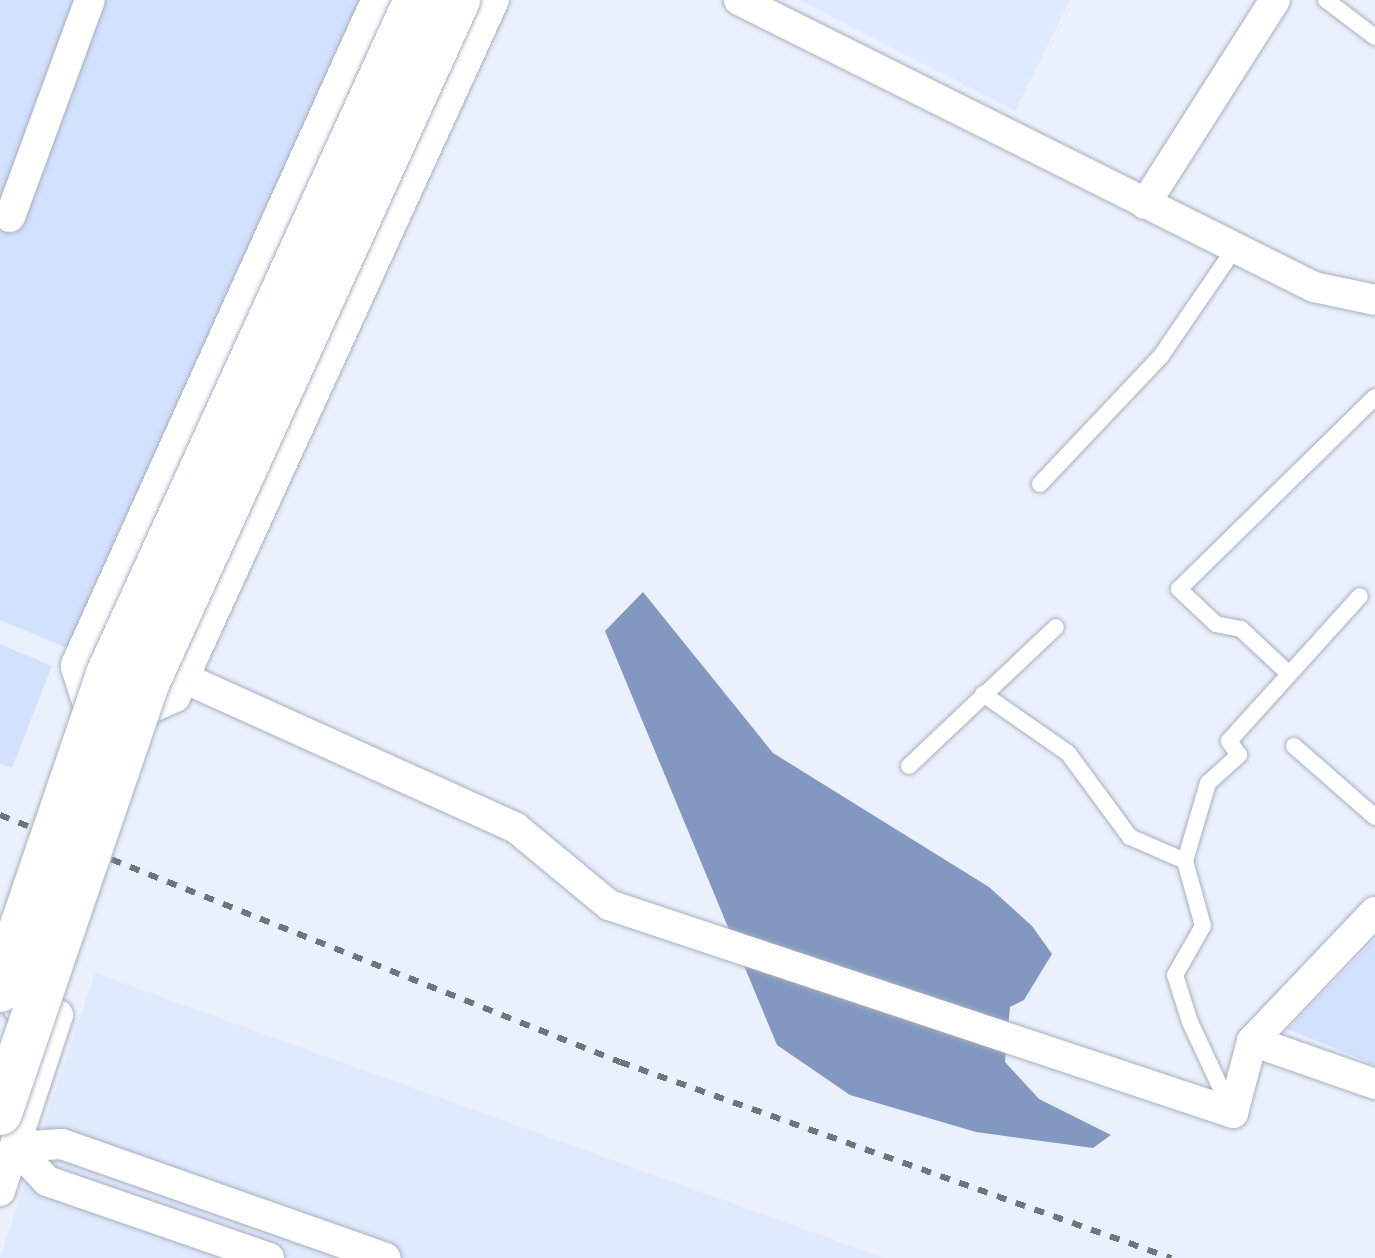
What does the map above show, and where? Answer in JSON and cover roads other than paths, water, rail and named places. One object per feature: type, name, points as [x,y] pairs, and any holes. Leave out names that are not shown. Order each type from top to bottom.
[{"type":"street","points":[[10,217],[90,0]]},
{"type":"street","points":[[384,0],[83,666],[103,729],[175,697],[494,0]]},
{"type":"street","points":[[0,990],[108,674],[416,0]]},
{"type":"street","points":[[0,1191],[7,1130],[146,686],[458,0]]},
{"type":"street","points":[[739,0],[1314,287],[1375,300]]},
{"type":"street","points":[[1145,204],[1275,0]]},
{"type":"street","points":[[184,678],[516,828],[609,905],[1233,1113],[1252,1041],[1375,912]]},
{"type":"street","points":[[0,1003],[58,1015],[7,1130]]},
{"type":"street","points":[[1252,1041],[1375,1084]]},
{"type":"street","points":[[7,1130],[62,1144],[349,1252],[385,1258]]},
{"type":"street","points":[[7,1130],[47,1181],[269,1258]]},
{"type":"lane","points":[[1326,0],[1375,37]]},
{"type":"lane","points":[[1040,484],[1161,356],[1235,248]]},
{"type":"lane","points":[[1289,674],[1241,629],[1216,624],[1179,589],[1375,397]]},
{"type":"lane","points":[[1233,1113],[1190,1022],[1175,975],[1203,926],[1185,861],[1208,783],[1239,755],[1229,741],[1360,596]]},
{"type":"lane","points":[[909,766],[1056,627]]},
{"type":"lane","points":[[983,694],[1068,753],[1130,837],[1185,861]]},
{"type":"lane","points":[[1294,746],[1375,817]]},
{"type":"railway","points":[[0,815],[620,1062],[1171,1258]]}]
